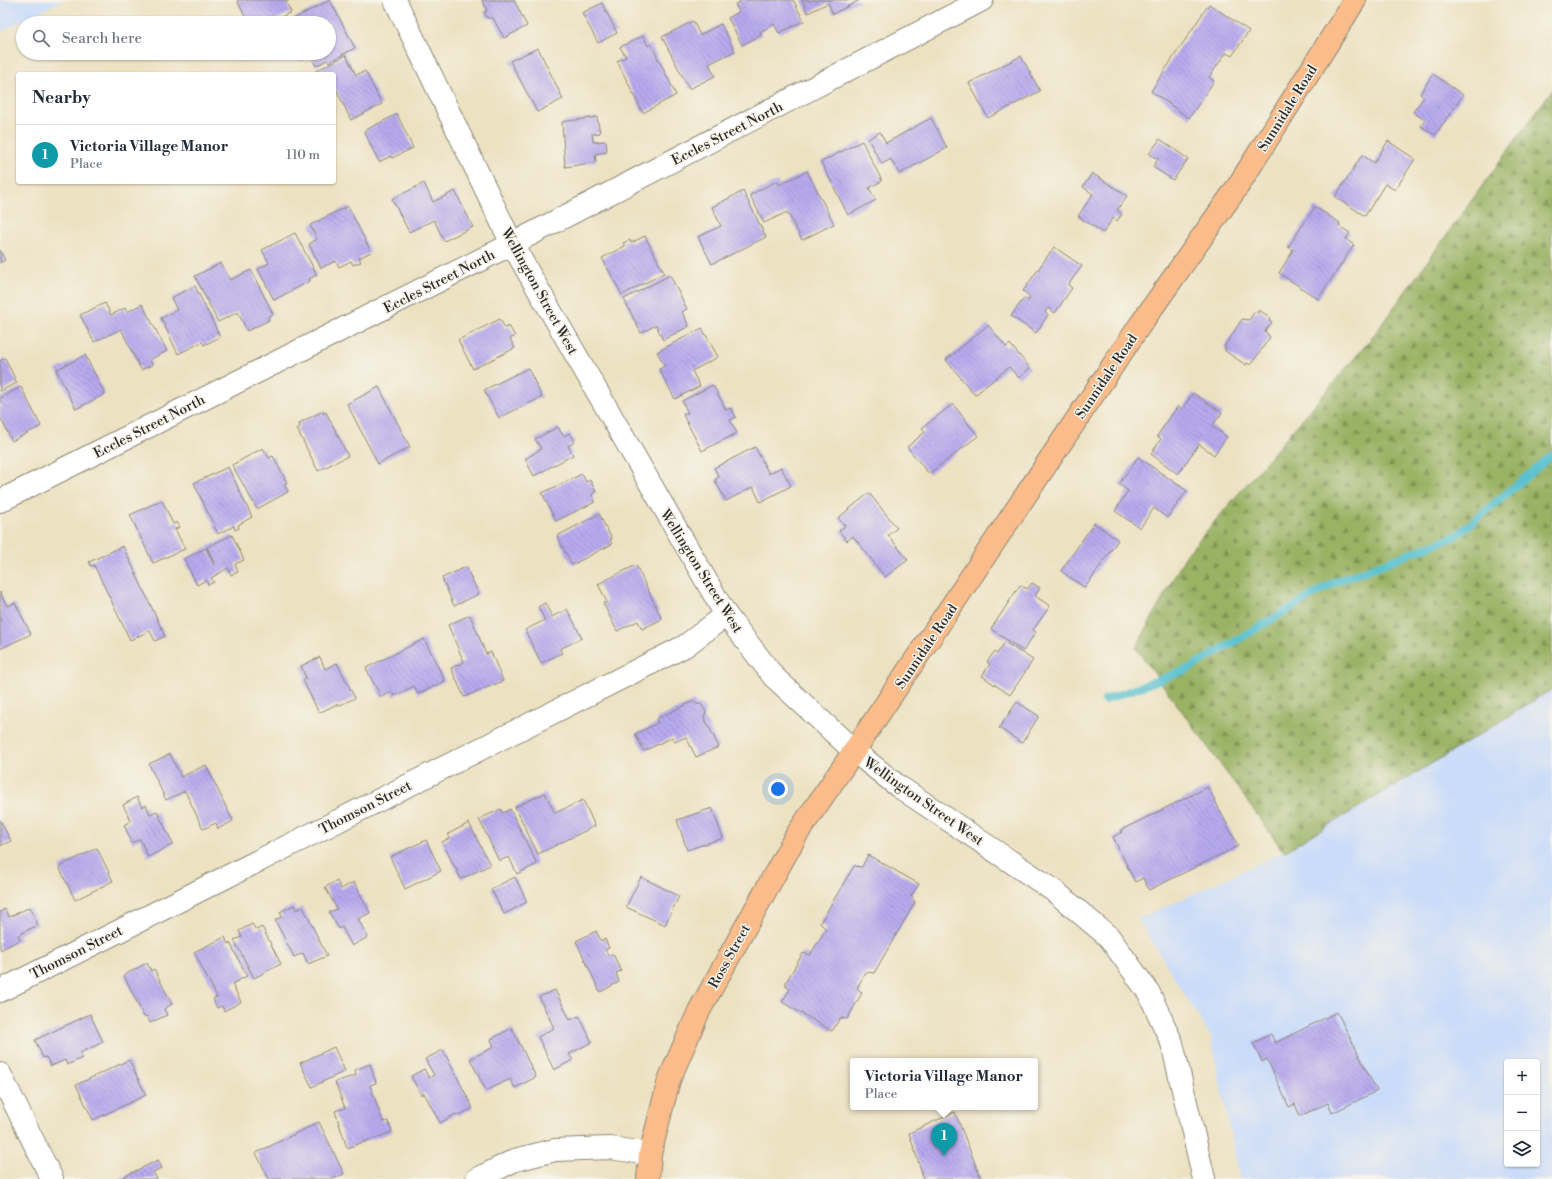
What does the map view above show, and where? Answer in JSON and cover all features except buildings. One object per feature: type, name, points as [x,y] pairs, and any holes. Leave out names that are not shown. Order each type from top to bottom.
[{"type":"main road","name":"Sunnidale Road","points":[[854,752],[1140,325],[1238,186],[1355,0]]},
{"type":"main road","name":"Ross Street","points":[[648,1179],[650,1154],[669,1080],[698,1011],[797,834],[854,752]]},
{"type":"street","name":"Wellington Street West","points":[[395,0],[512,244],[726,615],[774,677],[854,752],[898,786],[1053,890],[1109,937],[1149,993],[1172,1043],[1204,1179]]},
{"type":"street","name":"Eccles Street North","points":[[0,501],[512,244],[982,0]]},
{"type":"street","name":"Thomson Street","points":[[0,991],[685,646],[726,615]]},
{"type":"street","points":[[0,1074],[52,1179]]},
{"type":"street","points":[[477,1179],[515,1160],[555,1150],[610,1148],[650,1154]]},
{"type":"shaded area","points":[[0,0],[63,0],[32,16],[16,16],[16,24],[0,32]]},
{"type":"shaded area","points":[[1552,689],[1552,1179],[1240,1179],[1211,1037],[1138,919],[1284,852],[1456,749]]},
{"type":"green space","points":[[1552,90],[1552,689],[1456,749],[1284,852],[1136,648],[1186,555],[1371,339]]},
{"type":"waterway","points":[[1105,700],[1188,669],[1335,582],[1456,536],[1552,455]]},
{"type":"place","name":"Victoria Village Manor","points":[[944,1156]]}]
